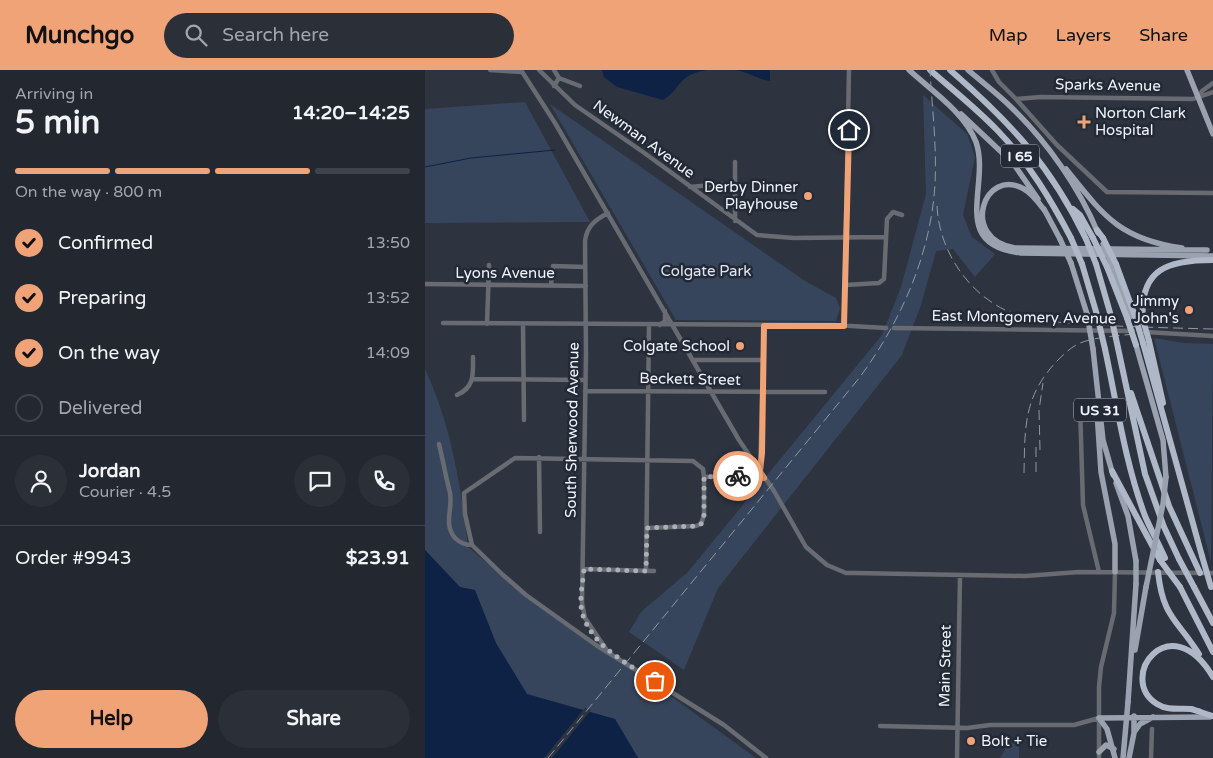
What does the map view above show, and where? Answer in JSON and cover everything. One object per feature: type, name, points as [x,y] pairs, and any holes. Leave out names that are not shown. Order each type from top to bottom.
[{"type":"highway","name":"I 65","points":[[930,70],[979,113],[1016,150],[1045,190],[1071,238],[1082,264],[1097,314],[1133,479],[1146,518],[1163,559],[1180,587],[1213,652]]},
{"type":"highway","name":"I 65","points":[[950,70],[1001,115],[1026,143],[1046,168],[1070,207],[1096,239],[1096,264],[1111,316],[1127,384],[1145,474],[1164,527],[1213,623]]},
{"type":"highway","points":[[1097,230],[1096,239],[1112,265],[1131,317],[1143,343],[1212,590]]},
{"type":"highway","points":[[1096,239],[1112,265]]},
{"type":"highway","points":[[1143,343],[1143,296],[1155,274],[1166,266],[1180,261],[1213,260]]},
{"type":"highway","points":[[1127,384],[1136,404],[1146,443],[1169,506],[1201,573]]},
{"type":"highway","points":[[1111,471],[1163,559]]},
{"type":"highway","points":[[1158,572],[1164,605],[1213,676]]},
{"type":"highway","points":[[1209,669],[1190,649],[1183,646],[1169,646],[1157,651],[1147,661],[1143,682],[1148,695],[1163,707],[1191,709],[1213,716]]},
{"type":"main road","name":"US 31","points":[[909,70],[985,134],[1013,163],[1033,190],[1071,263],[1087,314],[1093,349],[1103,440],[1111,471],[1128,516],[1136,561],[1136,584],[1123,758]]},
{"type":"main road","points":[[969,70],[1025,122],[1096,208],[1112,222],[1132,234],[1155,243],[1210,250]]},
{"type":"main road","points":[[1187,70],[1213,134]]},
{"type":"main road","points":[[943,100],[969,129],[977,144],[979,165],[977,217],[983,235],[993,246],[1007,252],[1021,253],[1213,256]]},
{"type":"main road","points":[[1060,165],[1097,230]]},
{"type":"main road","points":[[1045,211],[1026,190],[1006,185],[989,195],[982,206],[981,214],[984,225],[994,239],[1015,248],[1210,250]]},
{"type":"main road","name":"US 31","points":[[1128,702],[1146,587],[1163,504],[1166,477],[1163,440],[1143,343]]},
{"type":"main road","points":[[1096,373],[1099,449],[1115,544],[1115,572]]},
{"type":"main road","points":[[1129,758],[1134,733],[1134,716]]},
{"type":"main road","points":[[1134,733],[1141,724],[1155,716]]},
{"type":"main road","points":[[1099,718],[1213,716]]},
{"type":"main road","points":[[1099,718],[1106,726],[1115,758]]},
{"type":"main road","points":[[1099,755],[1106,745],[1114,749]]},
{"type":"street","points":[[490,70],[522,71],[609,213],[711,392],[806,547],[827,565],[846,573],[1025,576],[1099,572],[1213,573]]},
{"type":"street","name":"Newman Avenue","points":[[539,70],[575,105],[691,187],[735,221],[762,237],[885,237]]},
{"type":"street","points":[[554,70],[559,78],[580,86]]},
{"type":"street","points":[[844,326],[847,284],[849,70]]},
{"type":"street","points":[[992,71],[999,82],[1057,145],[1105,191],[1119,193],[1213,193]]},
{"type":"street","points":[[554,86],[559,78]]},
{"type":"street","points":[[1199,98],[1201,91],[1213,83]]},
{"type":"street","points":[[1199,98],[1213,92]]},
{"type":"street","name":"Sparks Avenue","points":[[1016,99],[1025,97],[1199,98]]},
{"type":"street","points":[[735,162],[735,221]]},
{"type":"street","points":[[691,187],[722,184],[734,190]]},
{"type":"street","points":[[847,284],[879,283],[884,279],[887,218],[895,211],[902,215]]},
{"type":"street","name":"South Sherwood Avenue","points":[[607,650],[591,629],[582,612],[586,325],[585,241],[588,228],[593,222],[609,213]]},
{"type":"street","points":[[487,324],[489,265]]},
{"type":"street","points":[[551,285],[553,266],[585,267]]},
{"type":"street","name":"Lyons Avenue","points":[[425,284],[586,286]]},
{"type":"street","points":[[660,325],[665,321],[665,310]]},
{"type":"street","points":[[443,323],[844,326],[886,328]]},
{"type":"street","points":[[523,324],[522,380],[524,420]]},
{"type":"street","points":[[646,571],[649,325]]},
{"type":"street","points":[[760,472],[764,326]]},
{"type":"street","name":"East Montgomery Avenue","points":[[894,328],[1153,332],[1213,336]]},
{"type":"street","points":[[457,395],[466,391],[473,379],[473,357]]},
{"type":"street","points":[[693,360],[763,360]]},
{"type":"street","points":[[473,379],[585,380]]},
{"type":"street","name":"Beckett Street","points":[[585,391],[825,392]]},
{"type":"street","points":[[1079,405],[1083,505],[1099,572]]},
{"type":"street","points":[[439,444],[450,493],[447,520],[451,532],[463,544],[472,544]]},
{"type":"street","points":[[539,458],[540,532]]},
{"type":"street","points":[[647,528],[696,526],[703,520],[703,469],[693,461],[539,458],[511,460],[466,491],[463,497],[472,544],[526,595],[587,639],[724,725],[766,758]]},
{"type":"street","points":[[704,477],[748,475],[764,478]]},
{"type":"street","points":[[584,569],[654,571]]},
{"type":"street","points":[[1099,755],[1101,667],[1114,613],[1115,572]]},
{"type":"street","name":"Main Street","points":[[957,758],[960,575]]},
{"type":"street","points":[[880,726],[1074,725],[1099,718]]},
{"type":"street","points":[[1151,729],[1151,758]]},
{"type":"green space","points":[[923,95],[967,134],[975,157],[963,215],[972,237],[995,254],[975,277],[953,249],[936,251],[921,305],[902,355],[718,588],[684,670],[629,632],[641,612],[688,572],[882,335],[901,287],[926,194]]},
{"type":"green space","points":[[525,102],[590,222],[425,223],[425,109]]},
{"type":"green space","name":"Colgate Park","points":[[550,104],[805,281],[836,298],[840,308],[836,321],[676,320]]},
{"type":"green space","points":[[1154,338],[1184,343],[1213,344],[1211,562]]},
{"type":"green space","points":[[425,369],[442,412],[454,456],[468,547],[526,595],[607,650],[756,758],[638,758],[615,719],[486,758],[442,568],[425,550]]},
{"type":"green space","points":[[1006,743],[1019,743],[1019,758],[1000,758],[1005,750]]},
{"type":"shaded area","points":[[602,70],[707,70],[690,75],[663,100],[617,87],[604,77]]},
{"type":"shaded area","points":[[734,70],[770,70],[770,81],[743,72]]},
{"type":"shaded area","points":[[425,550],[460,587],[475,590],[496,643],[527,694],[615,719],[638,758],[425,758]]},
{"type":"pier","points":[[585,708],[591,710],[552,758],[544,758]]},
{"type":"waterway","points":[[425,167],[471,158],[555,150]]},
{"type":"railway","points":[[548,758],[860,377],[875,356],[901,310],[920,261],[932,210],[935,184],[935,156],[930,70]]},
{"type":"railway","points":[[937,206],[939,223],[944,239],[950,255],[959,270],[982,295],[1012,313],[1042,320],[1074,324],[1213,329]]},
{"type":"railway","points":[[1024,473],[1028,414],[1037,388],[1056,362],[1070,349],[1088,340],[1149,332]]},
{"type":"railway","points":[[1040,450],[1039,410],[1043,383]]},
{"type":"railway","points":[[1036,442],[1036,472]]},
{"type":"way so far","points":[[655,681],[607,650],[591,629],[582,612],[584,569],[646,571],[647,528],[696,526],[701,524],[704,515],[704,477],[738,476]]},
{"type":"place","name":"Norton Clark Hospital","points":[[1084,122]]},
{"type":"place","name":"Derby Dinner Playhouse","points":[[808,196]]},
{"type":"place","name":"Jimmy John's","points":[[1189,310]]},
{"type":"place","name":"Colgate School","points":[[740,346]]},
{"type":"place","name":"Bolt + Tie","points":[[971,741]]},
{"type":"route","points":[[738,476],[748,475],[764,478],[760,472],[764,326],[844,326],[847,284],[849,130]]}]
